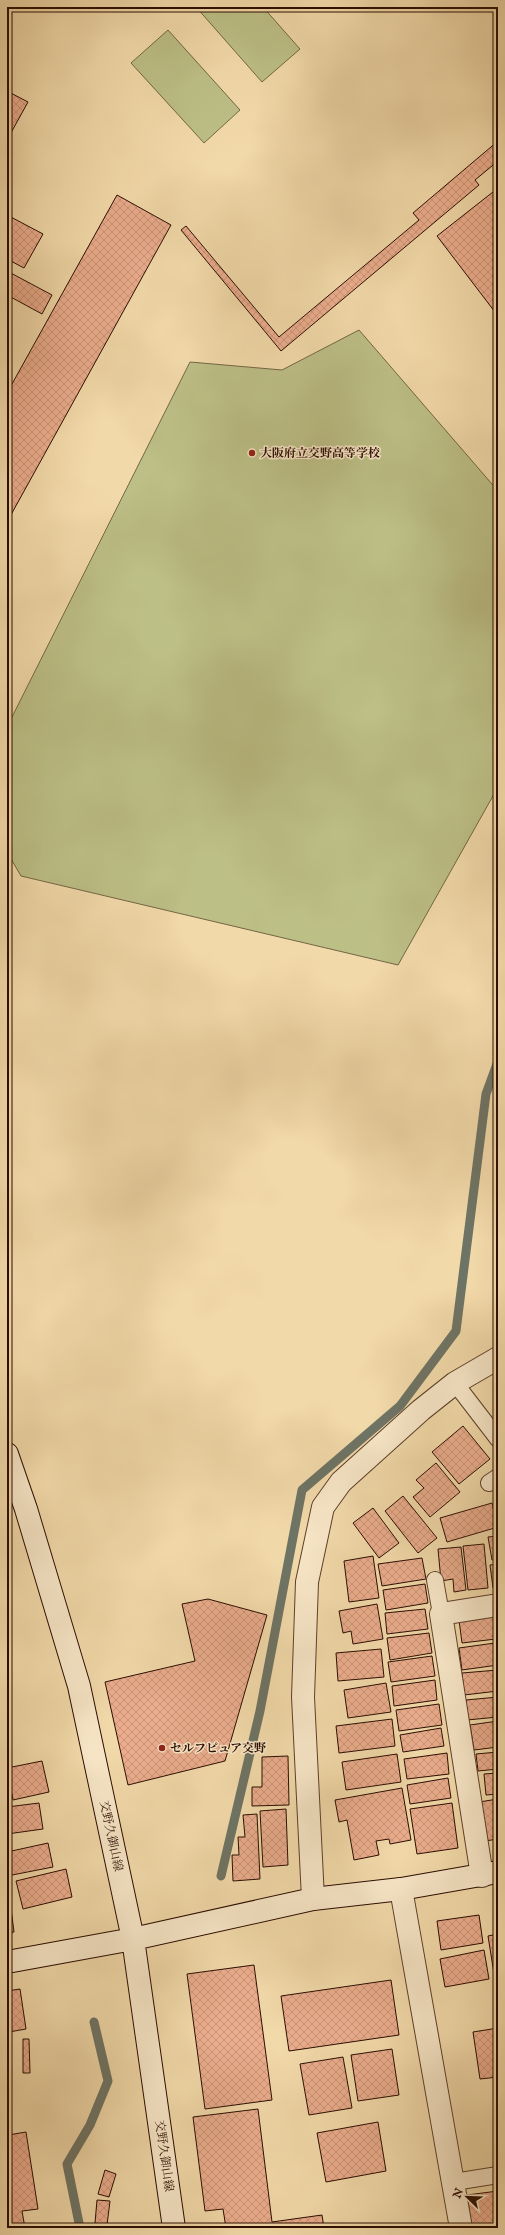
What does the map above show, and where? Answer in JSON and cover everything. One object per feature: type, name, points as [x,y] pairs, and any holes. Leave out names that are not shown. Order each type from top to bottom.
[{"type":"street","points":[[313,1899],[303,1697],[307,1582],[323,1507],[341,1482],[421,1410],[455,1383],[498,1358]]},
{"type":"street","name":"交野久御山線","points":[[7,1454],[26,1509],[79,1686],[133,1939],[174,2228]]},
{"type":"street","points":[[7,1962],[133,1939],[313,1899],[400,1889],[490,1874],[441,1614],[498,1605]]},
{"type":"street","points":[[400,1889],[454,2182],[461,2228]]},
{"type":"lane","points":[[455,1383],[498,1440]]},
{"type":"lane","points":[[435,1580],[441,1614]]},
{"type":"lane","points":[[454,2182],[498,2175]]},
{"type":"green space","points":[[196,7],[263,7],[300,49],[262,82]]},
{"type":"green space","points":[[168,30],[240,110],[204,143],[131,63]]},
{"type":"green space","points":[[359,330],[498,491],[498,787],[398,965],[21,876],[7,852],[7,727],[190,362],[282,370]]},
{"type":"building","points":[[7,91],[28,102],[7,140]]},
{"type":"building","points":[[498,141],[498,161],[475,180],[479,185],[281,351],[181,230],[186,226],[279,337],[419,220],[413,213]]},
{"type":"building","points":[[498,188],[498,316],[437,236]]},
{"type":"building","points":[[117,195],[171,225],[7,522],[7,393]]},
{"type":"building","points":[[7,215],[43,234],[24,268],[7,259]]},
{"type":"building","points":[[7,271],[52,295],[42,314],[7,295]]},
{"type":"building","points":[[463,1426],[490,1459],[459,1484],[432,1452]]},
{"type":"building","points":[[436,1463],[460,1492],[430,1517],[413,1497],[424,1488],[416,1480]]},
{"type":"building","points":[[403,1496],[437,1538],[418,1553],[385,1511]]},
{"type":"building","points":[[492,1503],[498,1527],[447,1542],[440,1518]]},
{"type":"building","points":[[373,1508],[399,1543],[379,1558],[353,1523]]},
{"type":"building","points":[[498,1536],[498,1559],[492,1560],[488,1537]]},
{"type":"building","points":[[484,1544],[488,1588],[468,1590],[463,1546]]},
{"type":"building","points":[[461,1547],[466,1590],[454,1592],[453,1579],[441,1581],[438,1549]]},
{"type":"building","points":[[373,1556],[379,1598],[349,1602],[344,1561]]},
{"type":"building","points":[[422,1558],[426,1579],[382,1586],[378,1564]]},
{"type":"building","points":[[498,1564],[498,1588],[493,1588],[490,1565]]},
{"type":"building","points":[[425,1584],[428,1603],[386,1610],[383,1590]]},
{"type":"building","points":[[208,1599],[267,1615],[225,1761],[128,1785],[105,1682],[195,1661],[182,1604]]},
{"type":"building","points":[[377,1604],[383,1639],[353,1644],[351,1631],[343,1633],[339,1611]]},
{"type":"building","points":[[425,1609],[428,1629],[387,1634],[385,1613]]},
{"type":"building","points":[[493,1616],[496,1639],[462,1643],[459,1620]]},
{"type":"building","points":[[429,1633],[432,1653],[390,1660],[387,1638]]},
{"type":"building","points":[[495,1643],[498,1665],[462,1670],[459,1648]]},
{"type":"building","points":[[381,1649],[384,1677],[338,1681],[336,1653]]},
{"type":"building","points":[[432,1656],[435,1676],[391,1682],[388,1662]]},
{"type":"building","points":[[498,1670],[498,1691],[464,1695],[462,1673]]},
{"type":"building","points":[[435,1680],[437,1700],[394,1706],[392,1686]]},
{"type":"building","points":[[386,1683],[391,1712],[348,1718],[344,1690]]},
{"type":"building","points":[[498,1697],[498,1717],[467,1720],[466,1700]]},
{"type":"building","points":[[439,1704],[442,1725],[399,1731],[396,1710]]},
{"type":"building","points":[[392,1719],[395,1746],[339,1753],[336,1726]]},
{"type":"building","points":[[498,1721],[498,1747],[474,1750],[470,1725]]},
{"type":"building","points":[[441,1728],[444,1746],[403,1752],[400,1735]]},
{"type":"building","points":[[498,1752],[498,1769],[478,1771],[476,1754]]},
{"type":"building","points":[[447,1753],[449,1774],[407,1779],[404,1759]]},
{"type":"building","points":[[397,1754],[401,1782],[346,1790],[342,1762]]},
{"type":"building","points":[[288,1756],[289,1805],[252,1806],[252,1787],[262,1787],[262,1757]]},
{"type":"building","points":[[42,1761],[49,1792],[13,1800],[7,1768]]},
{"type":"building","points":[[498,1773],[498,1794],[486,1795],[484,1774]]},
{"type":"building","points":[[448,1778],[451,1798],[410,1804],[407,1785]]},
{"type":"building","points":[[402,1788],[411,1840],[390,1844],[389,1839],[376,1841],[379,1855],[354,1860],[347,1820],[339,1822],[335,1800]]},
{"type":"building","points":[[498,1799],[498,1839],[485,1841],[479,1802]]},
{"type":"building","points":[[39,1803],[43,1829],[7,1834],[7,1807]]},
{"type":"building","points":[[452,1803],[458,1848],[417,1854],[410,1809]]},
{"type":"building","points":[[286,1809],[288,1865],[263,1867],[260,1811]]},
{"type":"building","points":[[257,1814],[260,1879],[233,1881],[232,1855],[239,1855],[238,1837],[245,1837],[243,1815]]},
{"type":"building","points":[[48,1843],[53,1867],[7,1876],[7,1852]]},
{"type":"building","points":[[66,1869],[72,1897],[23,1909],[16,1881]]},
{"type":"building","points":[[7,1893],[9,1893],[14,1932],[7,1933]]},
{"type":"building","points":[[479,1915],[483,1943],[441,1950],[437,1921]]},
{"type":"building","points":[[498,1934],[498,1979],[495,1980],[488,1936]]},
{"type":"building","points":[[484,1950],[489,1979],[445,1987],[440,1959]]},
{"type":"building","points":[[254,1965],[272,2100],[205,2109],[187,1974]]},
{"type":"building","points":[[391,1980],[399,2035],[289,2051],[281,1996]]},
{"type":"building","points":[[20,1989],[26,2029],[9,2032],[7,1991]]},
{"type":"building","points":[[498,2028],[498,2077],[480,2079],[473,2032]]},
{"type":"building","points":[[23,2039],[29,2039],[30,2073],[23,2073]]},
{"type":"building","points":[[392,2049],[399,2095],[358,2101],[351,2055]]},
{"type":"building","points":[[343,2057],[352,2108],[309,2115],[300,2064]]},
{"type":"building","points":[[258,2109],[272,2222],[322,2215],[324,2228],[226,2228],[223,2209],[205,2211],[193,2117]]},
{"type":"building","points":[[378,2122],[386,2171],[326,2182],[317,2133]]},
{"type":"building","points":[[7,2126],[8,2135],[26,2132],[38,2209],[22,2211],[25,2228],[7,2228]]},
{"type":"building","points":[[105,2170],[116,2174],[109,2197],[98,2194]]},
{"type":"building","points":[[498,2191],[498,2228],[472,2228],[467,2195]]},
{"type":"building","points":[[97,2200],[110,2201],[107,2225],[95,2223]]},
{"type":"waterway","points":[[221,1876],[260,1711],[302,1490],[400,1406],[456,1331],[486,1094],[498,1061]]},
{"type":"waterway","points":[[80,2228],[67,2164],[90,2125],[108,2081],[94,2022]]},
{"type":"place","name":"大阪府立交野高等学校","points":[[252,453]]},
{"type":"place","name":"セルフピュア交野","points":[[162,1748]]}]
